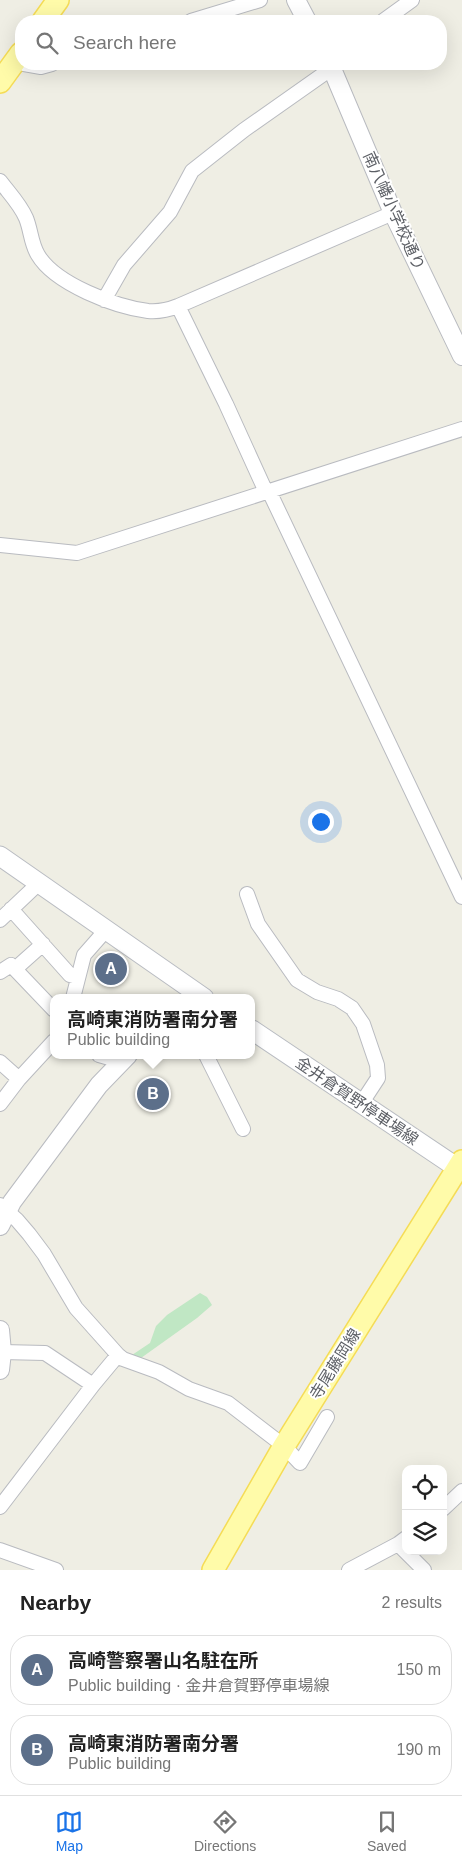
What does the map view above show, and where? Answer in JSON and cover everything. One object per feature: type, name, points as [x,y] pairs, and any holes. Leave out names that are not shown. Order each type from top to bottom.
[{"type":"main road","points":[[47,15],[58,0]]},
{"type":"main road","points":[[0,82],[15,61]]},
{"type":"main road","points":[[0,856],[198,994]]},
{"type":"main road","name":"金井倉賀野停車場線","points":[[255,1032],[361,1104],[460,1167]]},
{"type":"main road","name":"寺尾藤岡線","points":[[213,1570],[284,1446],[460,1167]]},
{"type":"street","points":[[211,15],[260,0]]},
{"type":"street","points":[[296,0],[304,15]]},
{"type":"street","points":[[391,15],[412,0]]},
{"type":"street","points":[[104,300],[124,265],[170,212],[192,171],[244,130],[327,70]]},
{"type":"street","name":"南八幡小学校通り","points":[[333,70],[393,213],[462,356]]},
{"type":"street","points":[[0,181],[26,217],[38,255],[63,280],[104,300],[148,311],[167,310],[178,306],[393,213]]},
{"type":"street","points":[[178,306],[462,897]]},
{"type":"street","points":[[0,545],[77,553],[462,429]]},
{"type":"street","points":[[0,920],[39,883]]},
{"type":"street","points":[[247,894],[258,924],[297,980],[317,992],[338,999],[352,1008],[363,1024],[377,1065],[378,1078],[361,1104]]},
{"type":"street","points":[[11,909],[70,975],[77,977]]},
{"type":"street","points":[[73,994],[84,955],[106,930]]},
{"type":"street","points":[[15,969],[43,944]]},
{"type":"street","points":[[0,972],[11,964],[50,1006]]},
{"type":"street","points":[[0,1104],[19,1079],[50,1046]]},
{"type":"street","points":[[123,1059],[99,1085],[2,1214],[17,1220],[44,1254],[76,1308],[123,1359],[159,1372],[189,1389],[228,1403],[284,1446],[300,1463],[327,1417]]},
{"type":"street","points":[[208,1059],[243,1129]]},
{"type":"street","points":[[0,1062],[19,1079]]},
{"type":"street","points":[[0,1330],[2,1352],[0,1370]]},
{"type":"street","points":[[2,1352],[45,1353],[92,1385]]},
{"type":"street","points":[[0,1507],[92,1385],[118,1355]]},
{"type":"street","points":[[447,1505],[462,1491]]},
{"type":"street","points":[[349,1570],[402,1541]]},
{"type":"street","points":[[0,1550],[56,1570]]},
{"type":"street","points":[[413,1555],[424,1570]]},
{"type":"green space","points":[[200,1293],[207,1297],[212,1305],[141,1358],[132,1355],[150,1343],[156,1326],[167,1315]]},
{"type":"place","name":"高崎警察署山名駐在所","points":[[111,969]]},
{"type":"place","name":"高崎東消防署南分署","points":[[153,1094]]}]
